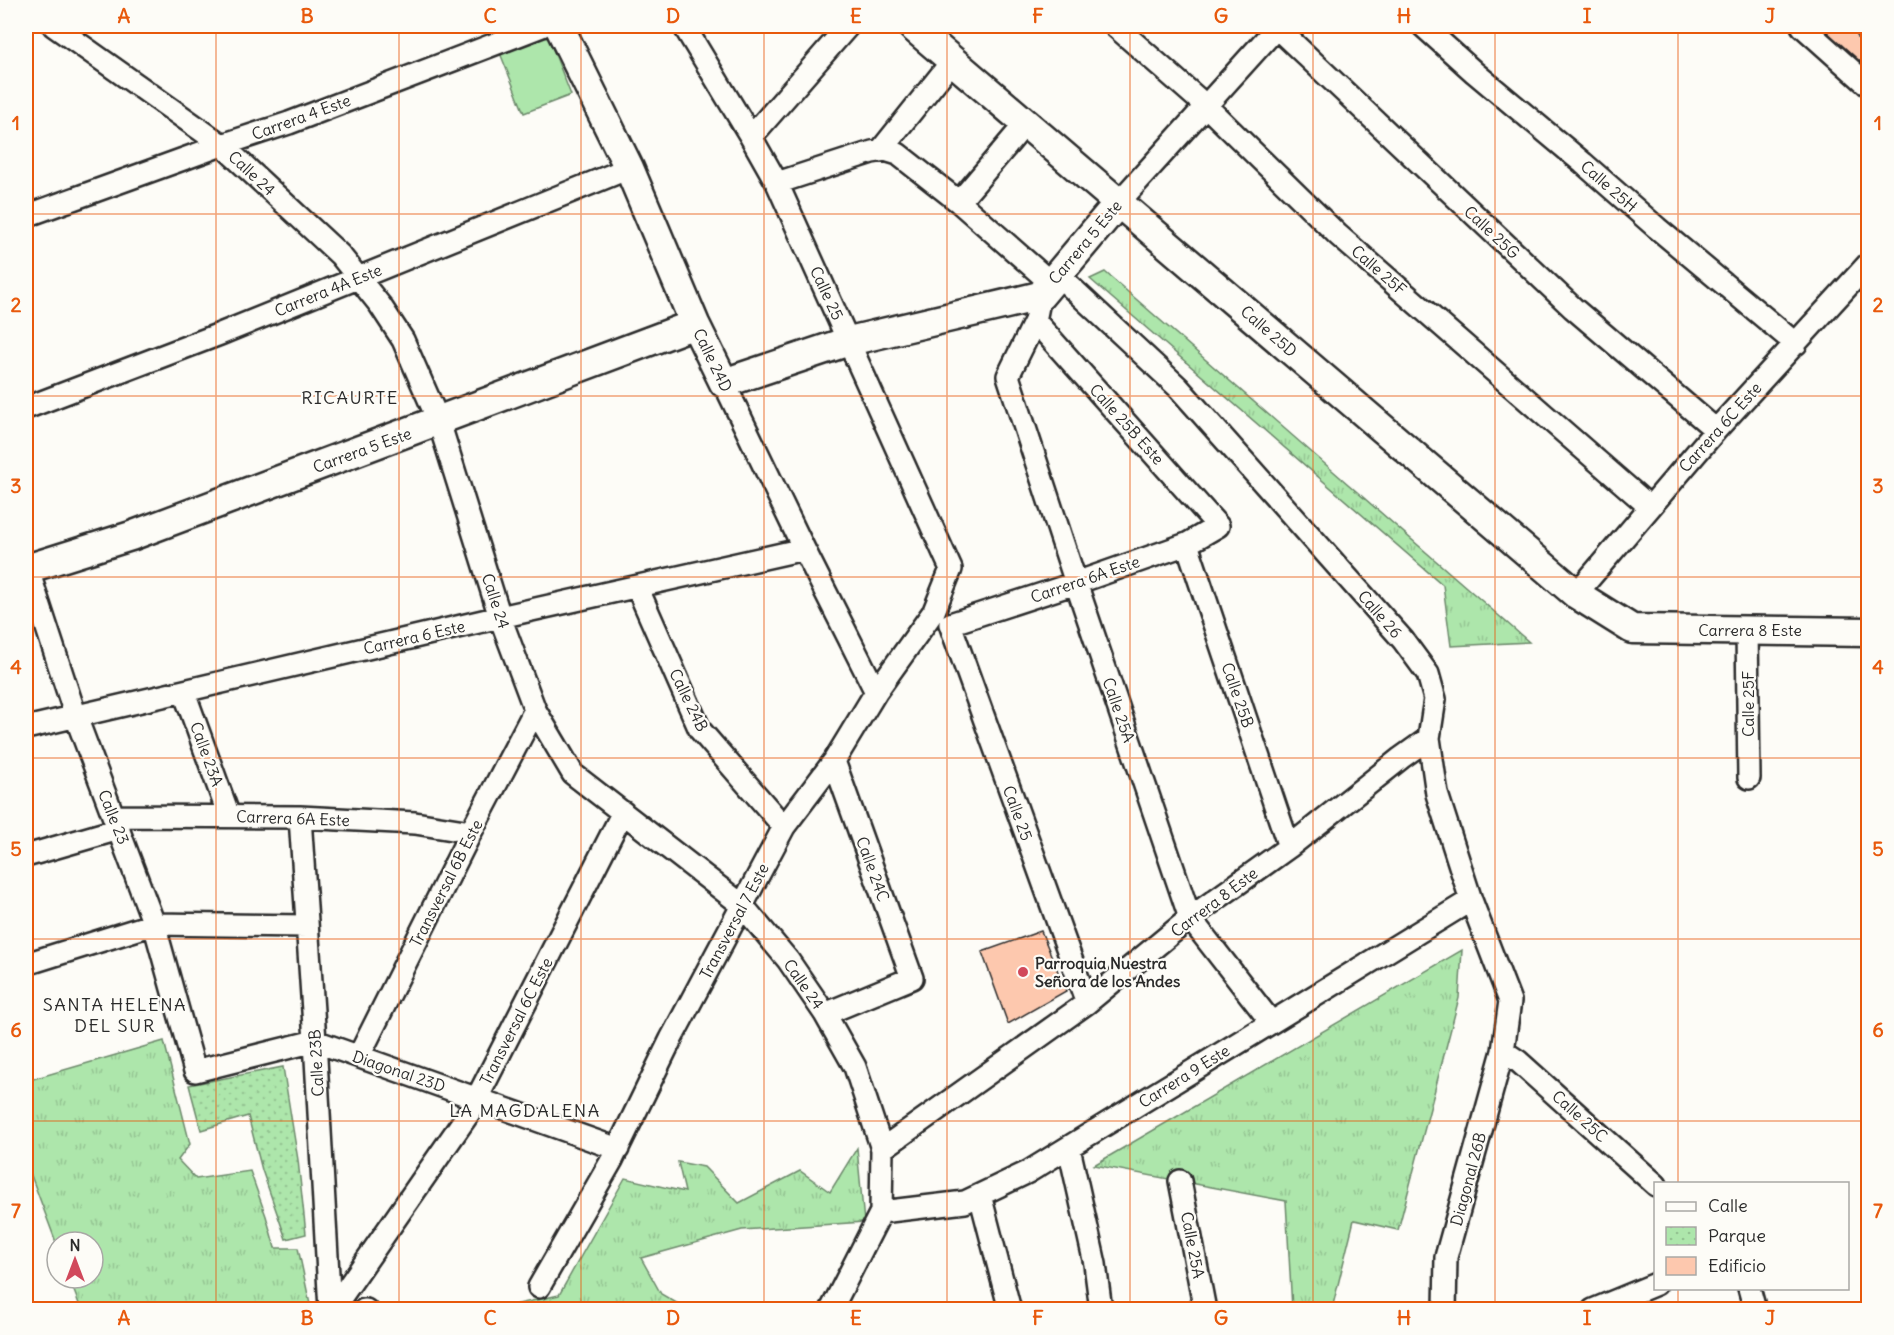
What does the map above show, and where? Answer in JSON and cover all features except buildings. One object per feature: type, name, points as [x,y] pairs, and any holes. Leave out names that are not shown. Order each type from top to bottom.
[{"type":"street","name":"Calle 24","points":[[54,26],[222,145],[340,255],[380,305],[403,340],[439,422],[500,617],[535,710],[573,774],[742,905],[788,960],[825,1014],[855,1066],[882,1149],[881,1212]]},
{"type":"street","name":"Carrera 4 Este","points":[[26,216],[289,123],[542,26]]},
{"type":"street","name":"Calle 24D","points":[[559,26],[629,168],[695,324],[876,692]]},
{"type":"street","name":"Calle 25","points":[[684,26],[777,183],[951,569]]},
{"type":"street","points":[[751,137],[848,26]]},
{"type":"street","name":"Calle 25D","points":[[912,26],[1576,594],[1632,629]]},
{"type":"street","name":"Calle 25F","points":[[1115,26],[1206,106],[1338,235],[1650,507]]},
{"type":"street","name":"Carrera 5 Este","points":[[724,383],[849,341],[1046,294],[1119,202],[1276,26]]},
{"type":"street","name":"Calle 25G","points":[[1276,26],[1573,308],[1716,430]]},
{"type":"street","name":"Calle 25H","points":[[1424,26],[1474,72],[1796,344]]},
{"type":"street","points":[[1802,26],[1869,85]]},
{"type":"street","points":[[777,183],[872,152],[890,152],[953,60]]},
{"type":"street","points":[[959,202],[1026,123]]},
{"type":"street","name":"Calle 25B Este","points":[[890,152],[959,202],[1046,294],[1218,526]]},
{"type":"street","name":"Carrera 4A Este","points":[[26,408],[359,278],[629,168]]},
{"type":"street","name":"Carrera 6C Este","points":[[1576,594],[1716,430],[1869,264]]},
{"type":"street","name":"Calle 25A","points":[[1046,294],[1008,376],[1190,918],[1271,1022]]},
{"type":"street","name":"Calle 26","points":[[1046,294],[1178,387],[1403,640],[1428,674],[1435,699],[1429,738],[1437,794],[1471,900],[1510,1001],[1503,1051]]},
{"type":"street","name":"Carrera 5 Este","points":[[26,567],[131,536],[695,324]]},
{"type":"street","name":"Carrera 6A Este","points":[[942,617],[1076,583],[1187,544],[1218,526]]},
{"type":"street","name":"Calle 25B","points":[[1187,544],[1289,847]]},
{"type":"street","name":"Carrera 6 Este","points":[[26,729],[500,617],[804,549]]},
{"type":"street","name":"Calle 23","points":[[26,567],[76,717],[154,924],[195,1071],[315,1041]]},
{"type":"street","name":"Transversal 7 Este","points":[[539,1287],[618,1149],[671,1039],[784,827],[834,761],[876,692],[942,617],[951,569]]},
{"type":"street","name":"Calle 24B","points":[[637,587],[700,730],[784,827]]},
{"type":"street","name":"Calle 25","points":[[942,617],[1087,1003]]},
{"type":"street","name":"Carrera 8 Este","points":[[1632,629],[1869,632]]},
{"type":"street","name":"Calle 25F","points":[[1747,630],[1749,778]]},
{"type":"street","name":"Calle 23A","points":[[184,692],[229,816]]},
{"type":"street","name":"Transversal 6B Este","points":[[359,1056],[535,710]]},
{"type":"street","name":"Carrera 8 Este","points":[[882,1149],[1087,1003],[1190,918],[1289,847],[1429,738]]},
{"type":"street","name":"Calle 24C","points":[[825,1014],[912,978],[834,761]]},
{"type":"street","name":"Transversal 6C Este","points":[[331,1310],[477,1098],[623,812]]},
{"type":"street","name":"Carrera 6A Este","points":[[26,856],[117,823],[229,816],[415,823],[471,832]]},
{"type":"street","name":"Calle 23B","points":[[300,817],[331,1310]]},
{"type":"street","name":"Carrera 9 Este","points":[[881,1212],[965,1202],[1029,1172],[1471,900]]},
{"type":"street","points":[[26,964],[154,924],[307,926]]},
{"type":"street","name":"Diagonal 23D","points":[[315,1041],[618,1149]]},
{"type":"street","name":"Calle 25C","points":[[1503,1051],[1518,1061],[1654,1183]]},
{"type":"street","name":"Diagonal 26B","points":[[1445,1310],[1446,1257],[1503,1051]]},
{"type":"street","points":[[1069,1148],[1095,1264],[1101,1310]]},
{"type":"street","name":"Calle 25A","points":[[1180,1181],[1205,1310]]},
{"type":"street","points":[[980,1195],[1010,1310]]},
{"type":"street","points":[[831,1310],[881,1212]]},
{"type":"street","points":[[1593,1310],[1654,1285]]},
{"type":"street","points":[[1750,1290],[1755,1310]]},
{"type":"green space","points":[[547,34],[571,95],[524,113],[500,53]]},
{"type":"green space","points":[[1105,272],[1529,642],[1451,646],[1443,585],[1090,279]]},
{"type":"green space","points":[[1462,950],[1459,998],[1398,1230],[1354,1220],[1332,1309],[1292,1309],[1286,1201],[1094,1165]]},
{"type":"green space","points":[[164,1041],[190,1144],[178,1160],[196,1179],[250,1171],[275,1248],[298,1248],[311,1309],[81,1309],[74,1290],[105,1290],[105,1230],[51,1230],[26,1162],[26,1081]]},
{"type":"green space","points":[[283,1067],[298,1160],[306,1234],[286,1239],[262,1170],[248,1116],[201,1130],[189,1085]]},
{"type":"green space","points":[[857,1148],[864,1222],[742,1230],[641,1258],[661,1294],[687,1309],[500,1309],[559,1295],[625,1178],[685,1192],[678,1162],[704,1167],[739,1203],[800,1171],[830,1192]]},
{"type":"place","name":"Parroquia Nuestra Señora de los Andes","points":[[1023,972]]},
{"type":"district","name":"RICAURTE","points":[[350,397]]},
{"type":"district","name":"SANTA HELENA DEL SUR","points":[[115,1014]]},
{"type":"district","name":"LA MAGDALENA","points":[[525,1110]]}]
